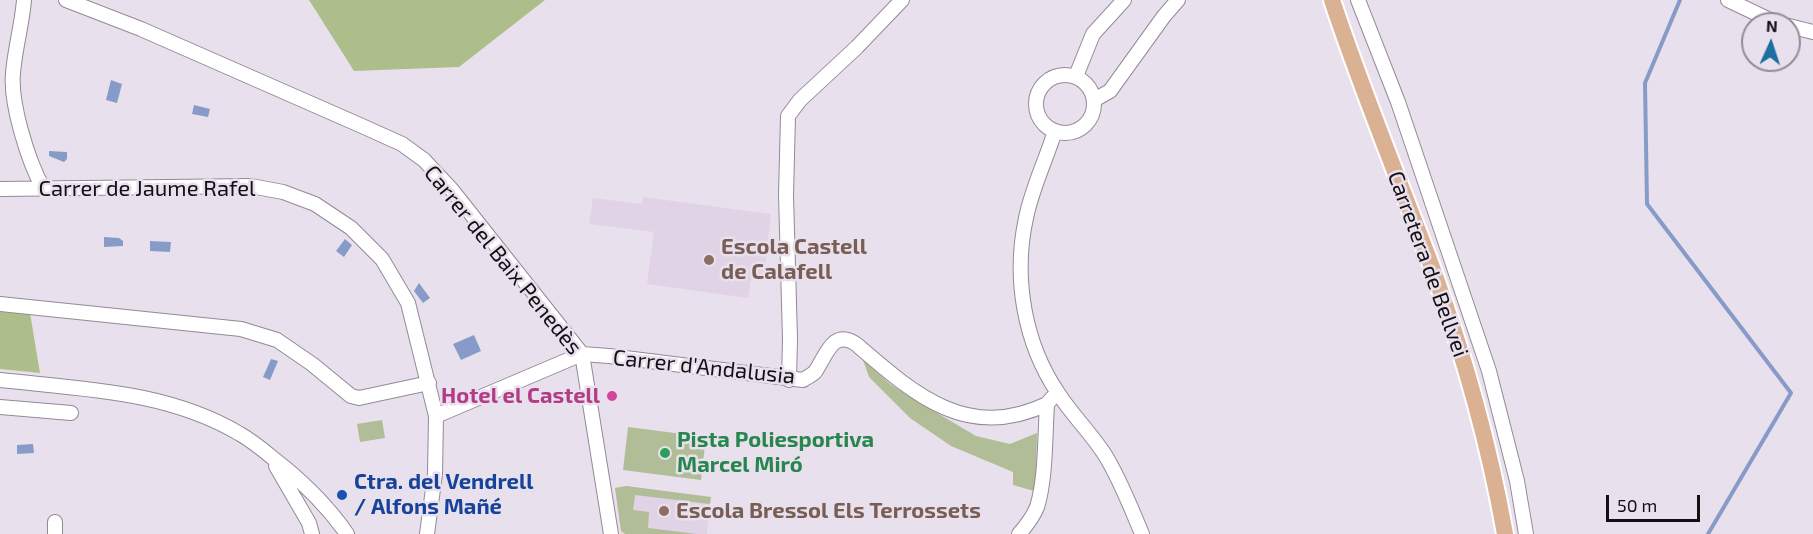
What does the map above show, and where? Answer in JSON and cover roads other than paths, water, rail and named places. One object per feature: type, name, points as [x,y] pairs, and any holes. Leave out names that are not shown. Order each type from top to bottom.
[{"type":"main road","name":"Carretera de Bellvei","points":[[1332,0],[1434,273],[1463,361],[1490,463],[1505,534]]},
{"type":"street","points":[[24,0],[13,72],[14,99],[36,175],[43,188]]},
{"type":"street","name":"Carrer del Baix Penedès","points":[[66,0],[141,29],[402,144],[424,160],[452,190],[582,354],[611,534]]},
{"type":"street","points":[[789,380],[786,195],[788,116],[800,100],[857,47],[902,0]]},
{"type":"street","points":[[1076,76],[1093,34],[1124,0]]},
{"type":"street","points":[[1094,100],[1110,91],[1178,0]]},
{"type":"street","points":[[1358,0],[1398,102],[1489,371],[1517,481],[1526,534]]},
{"type":"street","points":[[1728,0],[1754,12]]},
{"type":"street","points":[[1067,74],[1076,76],[1088,84],[1094,100],[1092,116],[1085,126],[1074,132],[1064,133],[1055,131],[1044,124],[1038,115],[1036,102],[1038,92],[1046,82],[1054,77],[1067,74]]},
{"type":"street","points":[[1055,131],[1032,192],[1026,218],[1021,249],[1024,312],[1030,335],[1044,370],[1057,392],[1106,456],[1143,534]]},
{"type":"street","name":"Carrer de Jaume Rafel","points":[[0,189],[251,186],[283,192],[315,204],[351,228],[382,259],[408,303],[429,383],[436,416],[435,474],[427,534]]},
{"type":"street","points":[[0,304],[241,329],[277,340],[312,364],[351,396],[359,398],[429,383]]},
{"type":"street","name":"Carrer d'Andalusia","points":[[436,416],[582,354],[802,380],[813,374],[832,345],[845,338],[856,344],[917,394],[951,411],[979,418],[1034,410],[1047,404]]},
{"type":"street","points":[[0,380],[115,392],[158,400],[203,416],[241,434],[309,488],[347,534]]},
{"type":"street","points":[[1019,534],[1030,521],[1037,506],[1042,474],[1047,404],[1057,392]]},
{"type":"street","points":[[0,407],[71,413]]},
{"type":"street","points":[[268,455],[295,496],[312,534]]},
{"type":"water","points":[[111,80],[122,84],[117,103],[106,100]]},
{"type":"water","points":[[194,105],[210,109],[208,117],[192,114]]},
{"type":"water","points":[[49,151],[67,152],[67,159],[64,162],[49,156]]},
{"type":"water","points":[[104,237],[119,238],[123,241],[123,246],[104,247]]},
{"type":"water","points":[[345,239],[352,245],[344,257],[336,251]]},
{"type":"water","points":[[150,241],[171,242],[170,252],[150,251]]},
{"type":"water","points":[[419,283],[430,298],[423,303],[414,291]]},
{"type":"water","points":[[474,335],[481,351],[461,360],[453,344]]},
{"type":"water","points":[[271,359],[278,361],[270,380],[263,377]]},
{"type":"water","points":[[33,444],[34,453],[17,454],[17,445]]},
{"type":"waterway","points":[[1680,0],[1645,83],[1647,204],[1791,393],[1708,534]]},
{"type":"place","name":"Escola Castell de Calafell","points":[[709,260]]},
{"type":"place","name":"Hotel el Castell","points":[[612,396]]},
{"type":"place","name":"Pista Poliesportiva Marcel Miró","points":[[665,453]]},
{"type":"place","name":"Ctra. del Vendrell / Alfons Mañé","points":[[342,495]]},
{"type":"place","name":"Escola Bressol Els Terrossets","points":[[664,511]]}]
